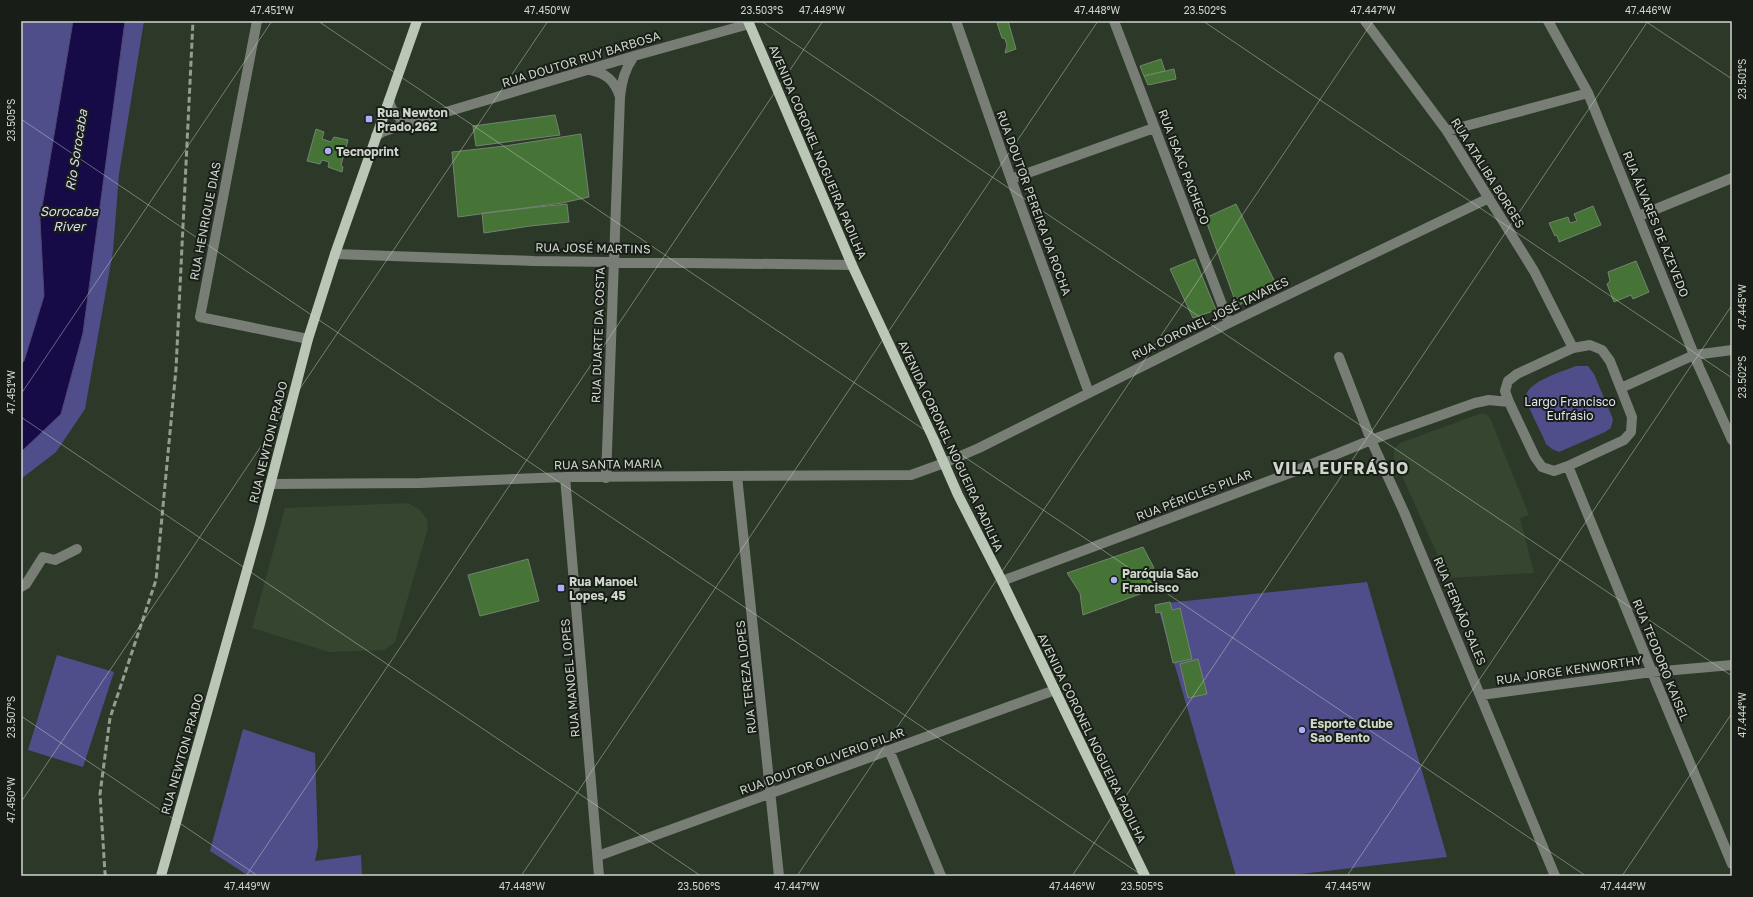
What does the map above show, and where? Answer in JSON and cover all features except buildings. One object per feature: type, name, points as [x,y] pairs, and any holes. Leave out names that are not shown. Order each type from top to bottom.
[{"type":"main road","name":"RUA NEWTON PRADO","points":[[161,876],[271,484],[308,339],[335,254],[417,21]]},
{"type":"main road","name":"AVENIDA CORONEL NOGUEIRA PADILHA","points":[[751,22],[852,264],[958,495],[1002,581],[1145,876]]},
{"type":"street","name":"RUA HENRIQUE DIAS","points":[[257,21],[200,317],[308,339]]},
{"type":"street","name":"RUA DOUTOR PEREIRA DA ROCHA","points":[[956,21],[1011,179],[1089,393]]},
{"type":"street","name":"RUA ISAAC PACHECO","points":[[1114,21],[1229,323]]},
{"type":"street","name":"RUA ATALIBA BORGES","points":[[1365,21],[1447,131],[1534,271],[1573,348]]},
{"type":"street","name":"RUA ÁLVARES DE AZEVEDO","points":[[1548,21],[1588,93],[1694,355],[1732,440]]},
{"type":"street","name":"RUA DOUTOR RUY BARBOSA","points":[[376,136],[388,130],[413,122],[751,22]]},
{"type":"street","name":"RUA DUARTE DA COSTA","points":[[606,478],[620,97],[622,80],[626,69],[634,56]]},
{"type":"street","points":[[590,70],[598,71],[607,76],[617,88],[620,97]]},
{"type":"street","points":[[1447,131],[1588,93]]},
{"type":"street","points":[[390,100],[391,108],[398,117],[413,122]]},
{"type":"street","points":[[1011,179],[1154,128]]},
{"type":"street","points":[[1639,216],[1732,178]]},
{"type":"street","name":"RUA CORONEL JOSÉ TAVARES","points":[[944,464],[1229,323],[1489,198]]},
{"type":"street","name":"RUA JOSÉ MARTINS","points":[[335,254],[614,262],[852,264]]},
{"type":"street","points":[[1590,345],[1602,350],[1610,361],[1621,388],[1632,417],[1631,432],[1624,440],[1554,471],[1542,467],[1535,457],[1505,391],[1508,381],[1517,374],[1573,348],[1590,345]]},
{"type":"street","points":[[1621,388],[1694,355],[1732,350]]},
{"type":"street","name":"RUA FERNÃO SALES","points":[[1339,357],[1371,440],[1404,512],[1556,876]]},
{"type":"street","name":"RUA PÉRICLES PILAR","points":[[1002,581],[1290,473],[1371,440],[1474,403],[1489,400],[1509,402]]},
{"type":"street","name":"RUA SANTA MARIA","points":[[271,484],[420,483],[565,477],[606,478],[911,475],[944,464]]},
{"type":"street","name":"RUA TEODORO KAISEL","points":[[1568,466],[1732,864]]},
{"type":"street","name":"RUA TEREZA LOPES","points":[[737,476],[779,876]]},
{"type":"street","name":"RUA MANOEL LOPES","points":[[565,477],[600,876]]},
{"type":"street","points":[[21,587],[26,584],[42,557],[55,560],[77,549]]},
{"type":"street","name":"RUA JORGE KENWORTHY","points":[[1481,695],[1652,672],[1732,665]]},
{"type":"street","name":"RUA DOUTOR OLIVERIO PILAR","points":[[598,856],[1055,690]]},
{"type":"street","points":[[889,750],[941,876]]},
{"type":"shaded area","points":[[1479,414],[1486,414],[1490,418],[1529,515],[1520,518],[1534,573],[1448,578],[1394,458],[1394,449],[1400,443]]},
{"type":"shaded area","points":[[408,503],[420,510],[427,519],[428,528],[395,642],[384,650],[329,652],[252,628],[285,508]]},
{"type":"green space","points":[[23,21],[144,21],[119,174],[113,251],[85,409],[56,452],[21,479],[21,44]]},
{"type":"green space","name":"Largo Francisco Eufrásio","points":[[1576,366],[1588,366],[1594,374],[1613,419],[1611,428],[1605,432],[1559,452],[1546,444],[1529,407],[1526,398],[1527,392],[1538,382]]},
{"type":"green space","name":"Esporte Clube Sao Bento","points":[[1367,582],[1447,857],[1283,876],[1236,876],[1157,604]]},
{"type":"green space","points":[[57,655],[114,672],[83,767],[28,750]]},
{"type":"green space","points":[[243,729],[315,753],[318,846],[315,861],[361,855],[362,876],[249,876],[210,851]]},
{"type":"water","name":"Sorocaba River","points":[[73,21],[125,21],[83,333],[61,414],[21,452],[21,364],[24,361],[44,296],[40,219]]},
{"type":"railway","points":[[106,876],[100,794],[110,718],[156,580],[176,369],[193,21]]},
{"type":"place","name":"Rua Newton Prado,262","points":[[369,119]]},
{"type":"place","name":"Tecnoprint","points":[[328,151]]},
{"type":"place","name":"Paróquia São Francisco","points":[[1114,580]]},
{"type":"place","name":"Rua Manoel Lopes, 45","points":[[561,588]]},
{"type":"place","name":"Esporte Clube Sao Bento","points":[[1302,730]]},
{"type":"district","name":"VILA EUFRÁSIO","points":[[1341,468]]},
{"type":"water label","name":"Rio Sorocaba","points":[[76,150]]}]
